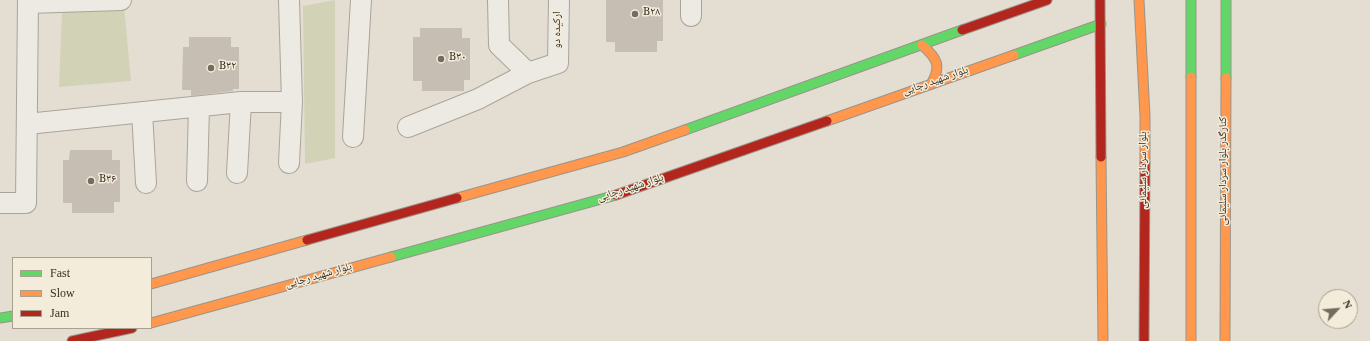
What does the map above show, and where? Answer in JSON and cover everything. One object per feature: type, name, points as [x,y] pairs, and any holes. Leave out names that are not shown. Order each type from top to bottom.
[{"type":"main road","points":[[152,284],[623,152],[1047,0]]},
{"type":"main road","points":[[1100,0],[1103,341]]},
{"type":"main road","name":"بلوار سردار سلیمانی","points":[[1139,0],[1145,116],[1144,341]]},
{"type":"main road","points":[[1191,0],[1191,341]]},
{"type":"main road","name":"کنارگذر بلوار سردار سلیمانی","points":[[1225,341],[1226,0]]},
{"type":"main road","points":[[1191,30],[1201,6]]},
{"type":"main road","name":"بلوار شهید رجایی","points":[[152,323],[629,191],[1101,24]]},
{"type":"main road","points":[[922,44],[934,55],[938,68],[936,76],[931,84]]},
{"type":"main road","points":[[0,318],[12,316]]},
{"type":"main road","points":[[72,341],[127,329]]},
{"type":"street","points":[[0,203],[26,203],[28,2],[121,0]]},
{"type":"street","points":[[289,0],[292,102],[289,163]]},
{"type":"street","points":[[353,138],[360,0]]},
{"type":"street","points":[[408,127],[478,99],[528,73],[499,45],[498,0]]},
{"type":"street","name":"ارکیده دو","points":[[528,73],[558,63],[559,0]]},
{"type":"street","points":[[27,124],[241,102],[292,102]]},
{"type":"street","points":[[237,173],[241,102]]},
{"type":"street","points":[[197,181],[199,107]]},
{"type":"street","points":[[142,112],[146,183]]},
{"type":"green space","points":[[335,0],[335,158],[305,164],[303,6]]},
{"type":"green space","points":[[124,6],[131,81],[59,87],[62,11]]},
{"type":"building","name":"B۲۸","points":[[606,0],[663,0],[663,41],[657,41],[657,52],[615,52],[615,42],[606,42]]},
{"type":"building","name":"B۳۰","points":[[420,28],[462,28],[462,38],[470,38],[470,80],[464,80],[464,91],[422,91],[422,81],[413,81],[413,37],[420,37]]},
{"type":"building","name":"B۳۲","points":[[189,37],[231,37],[231,47],[239,47],[239,89],[191,96],[191,90],[182,90],[183,47],[189,47]]},
{"type":"building","name":"B۳۶","points":[[70,150],[112,150],[112,160],[120,160],[120,202],[114,202],[114,213],[72,213],[72,203],[63,203],[63,160],[69,160]]},
{"type":"traffic: fast","points":[[1191,0],[1191,77]]},
{"type":"traffic: fast","points":[[1226,0],[1226,78]]},
{"type":"traffic: fast","points":[[1014,55],[1101,24]]},
{"type":"traffic: fast","points":[[685,130],[962,30]]},
{"type":"traffic: fast","points":[[391,257],[616,195]]},
{"type":"traffic: fast","points":[[0,318],[12,316]]},
{"type":"traffic: slow","points":[[1139,0],[1145,116],[1145,163]]},
{"type":"traffic: slow","points":[[922,45],[934,58],[937,67],[931,84]]},
{"type":"traffic: slow","points":[[827,121],[1014,55]]},
{"type":"traffic: slow","points":[[1191,77],[1191,341]]},
{"type":"traffic: slow","points":[[1225,341],[1226,78]]},
{"type":"traffic: slow","points":[[457,198],[623,152],[685,130]]},
{"type":"traffic: slow","points":[[1101,157],[1103,341]]},
{"type":"traffic: slow","points":[[152,284],[307,240]]},
{"type":"traffic: slow","points":[[152,323],[391,257]]},
{"type":"traffic: jam","points":[[962,30],[1047,0]]},
{"type":"traffic: jam","points":[[1100,0],[1101,157]]},
{"type":"traffic: jam","points":[[616,195],[827,121]]},
{"type":"traffic: jam","points":[[1144,341],[1145,163]]},
{"type":"traffic: jam","points":[[307,240],[457,198]]},
{"type":"traffic: jam","points":[[72,341],[127,329]]},
{"type":"place","name":"B۲۸","points":[[635,14]]},
{"type":"place","name":"B۳۰","points":[[441,59]]},
{"type":"place","name":"B۳۲","points":[[211,68]]},
{"type":"place","name":"B۳۶","points":[[91,181]]}]
